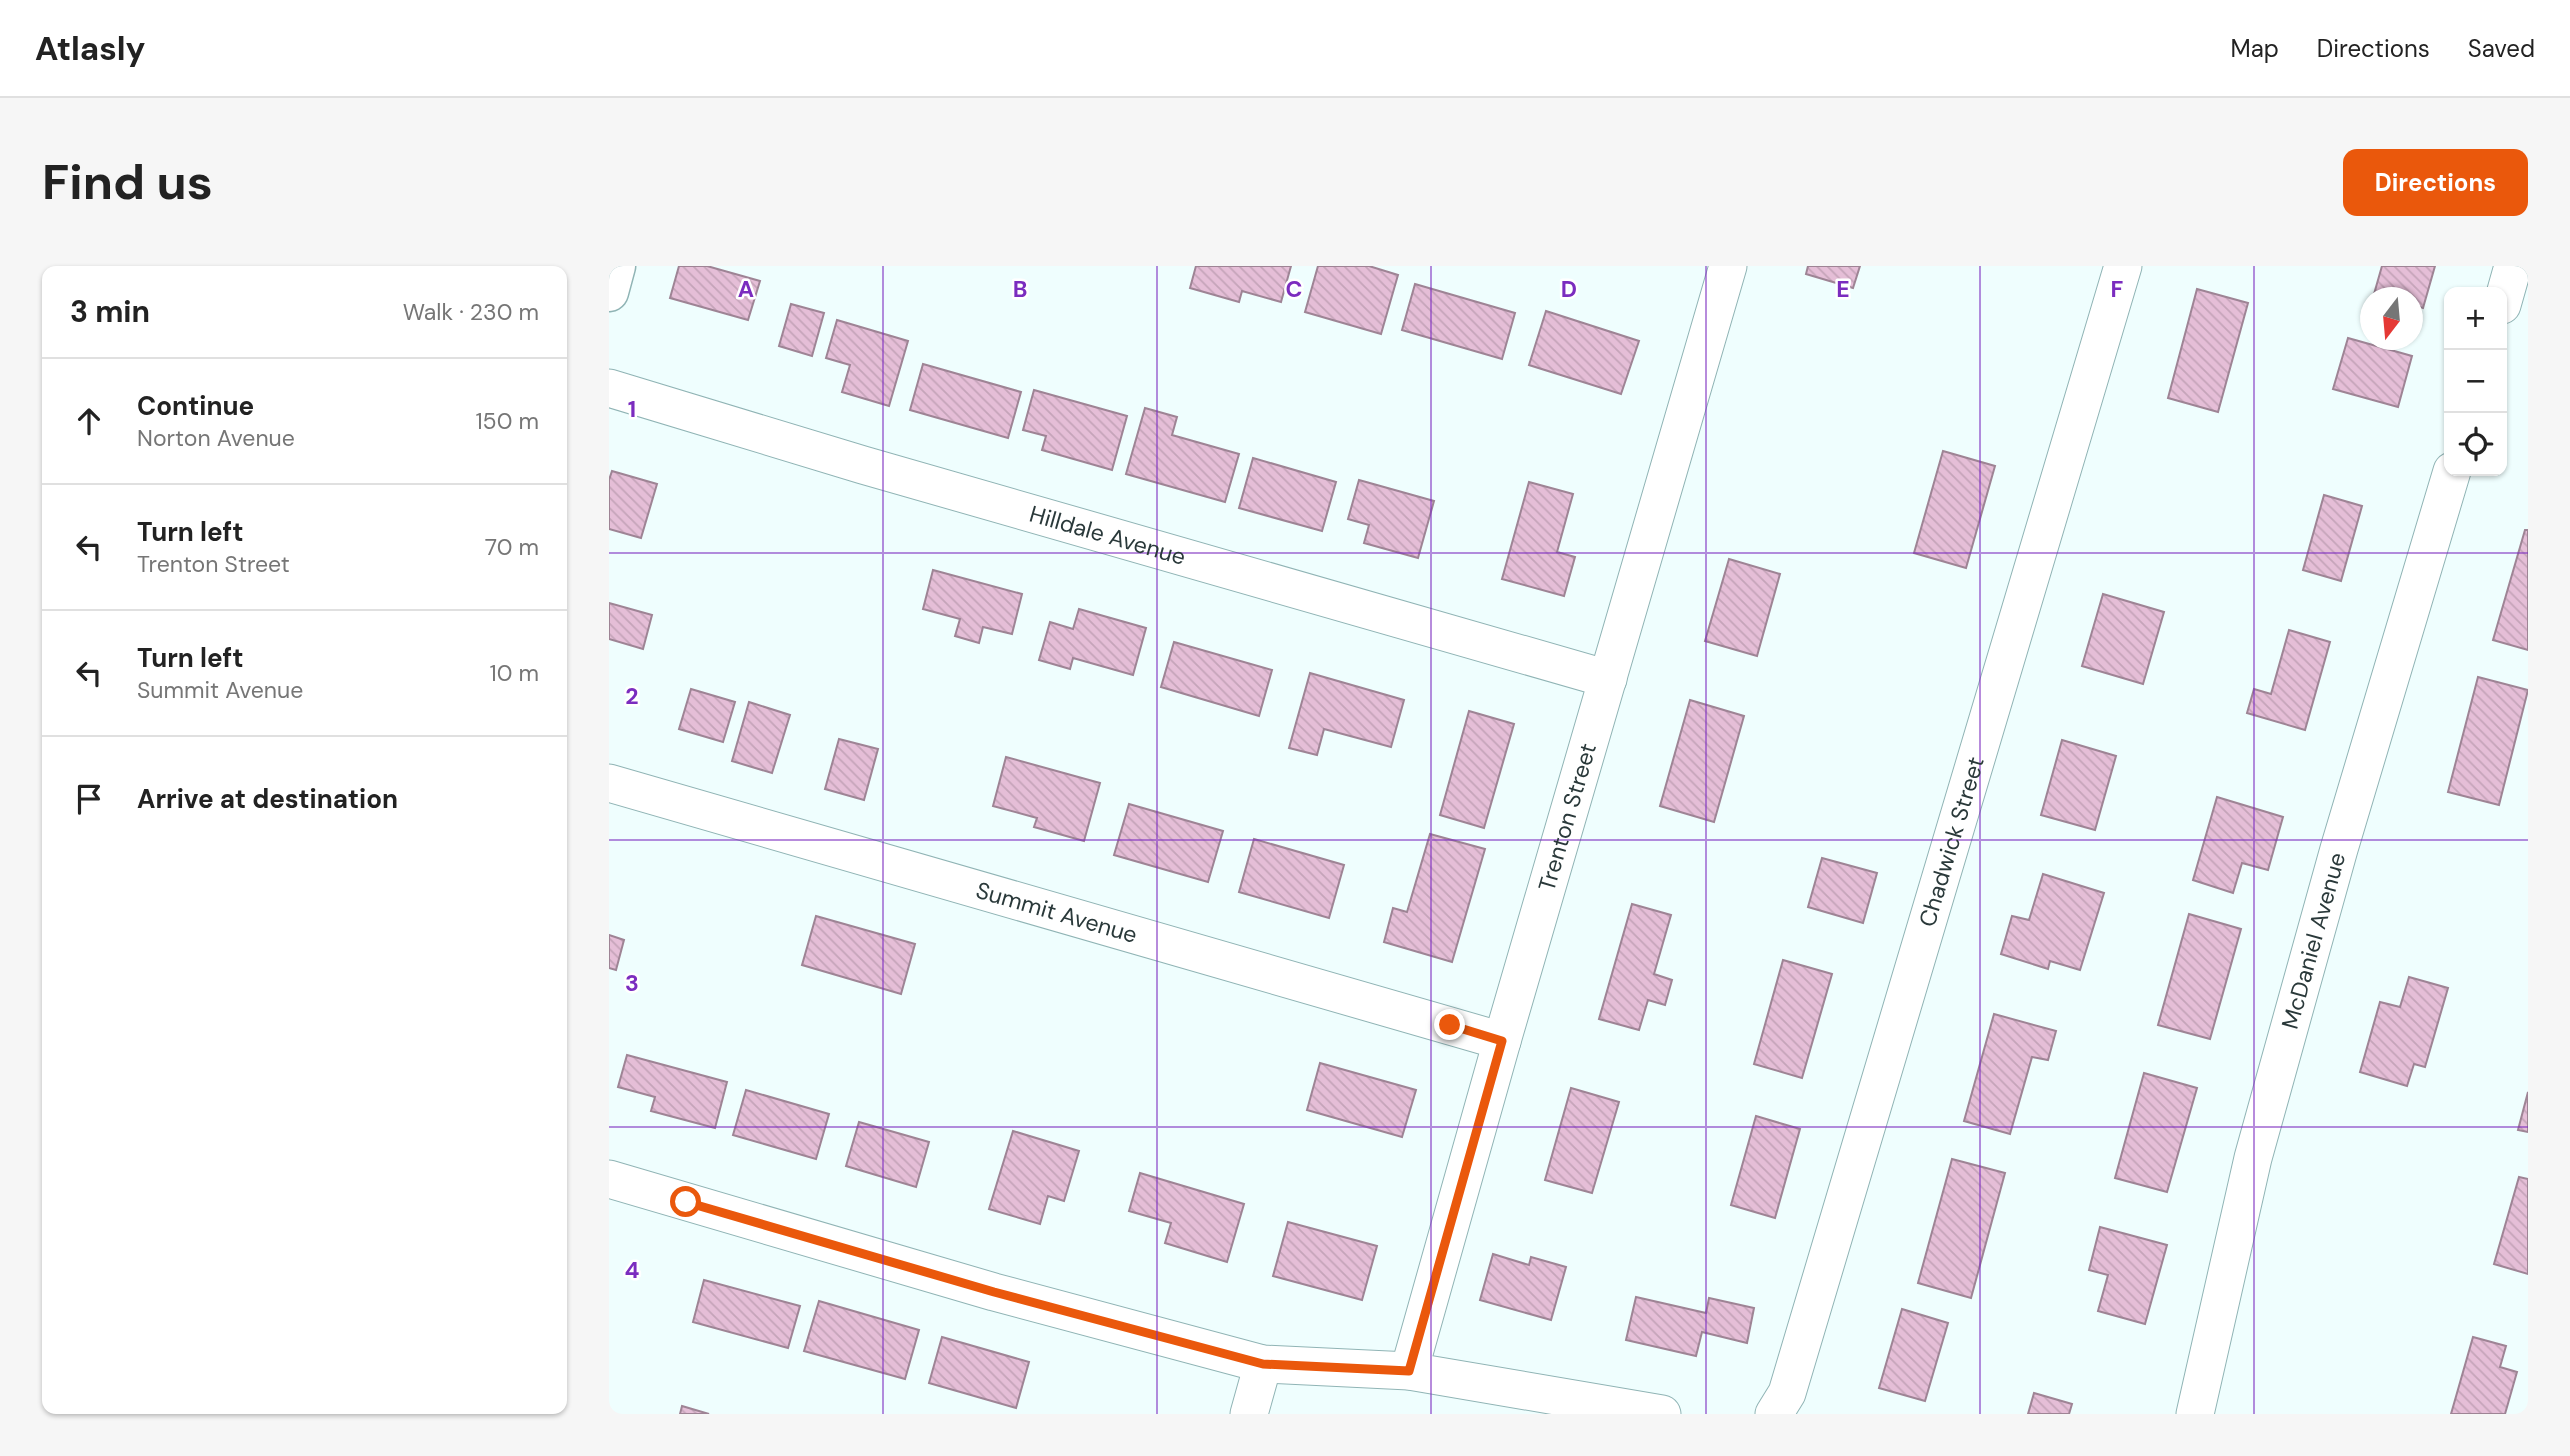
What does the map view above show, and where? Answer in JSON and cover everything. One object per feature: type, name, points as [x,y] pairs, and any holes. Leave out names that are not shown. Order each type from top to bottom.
[{"type":"street","points":[[609,292],[616,266]]},
{"type":"street","name":"Chadwick Street","points":[[1774,1414],[1787,1393],[2123,266]]},
{"type":"street","points":[[2507,289],[2514,266]]},
{"type":"street","name":"Trenton Street","points":[[1409,1371],[1608,679],[1717,269]]},
{"type":"street","name":"Hilldale Avenue","points":[[609,388],[863,465],[1608,679]]},
{"type":"street","name":"McDaniel Avenue","points":[[2195,1414],[2257,1145],[2339,849],[2451,476]]},
{"type":"street","name":"Summit Avenue","points":[[609,783],[1502,1041]]},
{"type":"street","points":[[609,1179],[994,1292],[1263,1364],[1409,1371],[1662,1414]]},
{"type":"street","points":[[1249,1414],[1263,1364]]},
{"type":"building","points":[[679,266],[707,266],[760,281],[748,320],[670,298]]},
{"type":"building","points":[[1196,266],[1291,266],[1281,302],[1242,291],[1239,302],[1190,288]]},
{"type":"building","points":[[1318,266],[1369,266],[1398,275],[1381,334],[1305,312]]},
{"type":"building","points":[[1808,266],[1860,266],[1853,288],[1806,274]]},
{"type":"building","points":[[2382,266],[2435,266],[2423,308],[2423,287],[2376,287]]},
{"type":"building","points":[[1415,284],[1515,313],[1502,359],[1402,330]]},
{"type":"building","points":[[2197,289],[2248,303],[2218,412],[2168,398]]},
{"type":"building","points":[[791,304],[824,313],[812,356],[779,346]]},
{"type":"building","points":[[1546,311],[1639,341],[1621,394],[1529,365]]},
{"type":"building","points":[[837,320],[908,341],[889,406],[842,392],[850,365],[826,358]]},
{"type":"building","points":[[2348,338],[2360,341],[2360,350],[2391,350],[2412,356],[2398,407],[2333,389]]},
{"type":"building","points":[[923,364],[1021,392],[1008,438],[910,410]]},
{"type":"building","points":[[1034,390],[1127,416],[1112,470],[1042,450],[1046,436],[1023,430]]},
{"type":"building","points":[[1145,408],[1177,417],[1172,435],[1239,454],[1225,502],[1126,474]]},
{"type":"building","points":[[1943,451],[1995,466],[1966,568],[1914,553]]},
{"type":"building","points":[[1253,458],[1336,482],[1322,531],[1239,508]]},
{"type":"building","points":[[612,471],[657,484],[641,538],[609,529],[609,480]]},
{"type":"building","points":[[1359,480],[1434,501],[1418,558],[1364,543],[1369,525],[1348,519]]},
{"type":"building","points":[[1529,482],[1573,494],[1557,552],[1575,557],[1564,596],[1502,579]]},
{"type":"building","points":[[2324,495],[2362,506],[2341,581],[2303,570]]},
{"type":"building","points":[[2525,530],[2528,530],[2528,650],[2493,640]]},
{"type":"building","points":[[1729,559],[1780,574],[1757,656],[1705,641]]},
{"type":"building","points":[[933,570],[1022,594],[1012,634],[983,627],[979,643],[955,636],[960,619],[923,609]]},
{"type":"building","points":[[2103,594],[2164,612],[2143,684],[2082,666]]},
{"type":"building","points":[[609,603],[652,615],[643,649],[609,639]]},
{"type":"building","points":[[1079,609],[1146,628],[1133,675],[1073,658],[1070,669],[1039,660],[1050,622],[1073,629]]},
{"type":"building","points":[[2289,630],[2330,642],[2305,730],[2247,713],[2254,689],[2271,694]]},
{"type":"building","points":[[1174,642],[1272,670],[1259,716],[1161,687]]},
{"type":"building","points":[[1310,673],[1404,700],[1391,747],[1324,729],[1317,755],[1289,748]]},
{"type":"building","points":[[2478,677],[2528,690],[2499,805],[2448,792]]},
{"type":"building","points":[[691,689],[735,702],[723,742],[679,729]]},
{"type":"building","points":[[1690,700],[1744,716],[1714,822],[1660,806]]},
{"type":"building","points":[[749,702],[790,715],[772,773],[732,761]]},
{"type":"building","points":[[1469,711],[1514,724],[1484,828],[1440,815]]},
{"type":"building","points":[[839,739],[878,749],[864,800],[825,789]]},
{"type":"building","points":[[2062,740],[2116,756],[2095,830],[2041,815]]},
{"type":"building","points":[[1006,757],[1100,783],[1084,841],[1034,827],[1037,818],[993,806]]},
{"type":"building","points":[[2217,797],[2283,817],[2268,870],[2242,863],[2233,893],[2193,880]]},
{"type":"building","points":[[1129,804],[1223,831],[1208,882],[1114,855]]},
{"type":"building","points":[[1430,834],[1485,849],[1452,962],[1384,942],[1393,908],[1407,912]]},
{"type":"building","points":[[1254,839],[1344,865],[1329,918],[1239,892]]},
{"type":"building","points":[[1822,858],[1877,873],[1863,923],[1808,907]]},
{"type":"building","points":[[2043,874],[2104,893],[2080,970],[2050,961],[2048,969],[2001,954],[2012,916],[2029,920]]},
{"type":"building","points":[[1632,904],[1671,915],[1654,974],[1672,980],[1665,1005],[1648,1000],[1639,1030],[1599,1019]]},
{"type":"building","points":[[2189,914],[2241,929],[2210,1039],[2158,1025]]},
{"type":"building","points":[[816,916],[915,944],[901,994],[802,965]]},
{"type":"building","points":[[609,935],[624,940],[616,970],[609,968]]},
{"type":"building","points":[[1783,960],[1832,974],[1802,1078],[1754,1064]]},
{"type":"building","points":[[2409,977],[2448,988],[2425,1067],[2414,1064],[2407,1086],[2360,1072],[2380,1002],[2400,1007]]},
{"type":"building","points":[[1994,1014],[2056,1031],[2048,1060],[2032,1057],[2010,1134],[1964,1121]]},
{"type":"building","points":[[627,1055],[727,1082],[715,1128],[651,1111],[655,1097],[618,1087]]},
{"type":"building","points":[[1320,1063],[1416,1090],[1402,1137],[1307,1110]]},
{"type":"building","points":[[2144,1073],[2197,1088],[2167,1192],[2115,1178]]},
{"type":"building","points":[[1571,1088],[1619,1102],[1592,1193],[1545,1180]]},
{"type":"building","points":[[746,1090],[829,1114],[816,1159],[733,1135]]},
{"type":"building","points":[[2528,1092],[2528,1132],[2518,1130]]},
{"type":"building","points":[[1756,1116],[1800,1129],[1775,1218],[1731,1205]]},
{"type":"building","points":[[859,1122],[929,1142],[916,1187],[846,1166]]},
{"type":"building","points":[[1013,1131],[1079,1151],[1064,1201],[1048,1196],[1040,1224],[989,1209]]},
{"type":"building","points":[[1952,1159],[2005,1173],[1971,1298],[1918,1283]]},
{"type":"building","points":[[1140,1173],[1244,1204],[1227,1262],[1165,1243],[1171,1223],[1129,1211]]},
{"type":"building","points":[[2519,1177],[2528,1179],[2528,1274],[2494,1264]]},
{"type":"building","points":[[1288,1222],[1377,1246],[1362,1300],[1273,1276]]},
{"type":"building","points":[[2100,1227],[2167,1245],[2145,1324],[2098,1311],[2108,1275],[2089,1270]]},
{"type":"building","points":[[1493,1254],[1529,1265],[1531,1257],[1566,1267],[1551,1320],[1480,1300]]},
{"type":"building","points":[[704,1280],[800,1306],[788,1348],[693,1322]]},
{"type":"building","points":[[1636,1297],[1706,1313],[1709,1298],[1754,1308],[1747,1343],[1702,1332],[1696,1356],[1626,1340]]},
{"type":"building","points":[[819,1301],[919,1330],[905,1379],[804,1351]]},
{"type":"building","points":[[1902,1309],[1948,1323],[1925,1401],[1879,1388]]},
{"type":"building","points":[[942,1337],[1029,1362],[1016,1408],[929,1383]]},
{"type":"building","points":[[2473,1337],[2506,1346],[2500,1367],[2517,1372],[2505,1414],[2451,1414]]},
{"type":"building","points":[[2034,1393],[2072,1404],[2069,1414],[2028,1414]]},
{"type":"building","points":[[682,1406],[709,1414],[680,1414]]},
{"type":"route","points":[[686,1202],[994,1292],[1263,1364],[1409,1371],[1502,1041],[1450,1025]]}]
